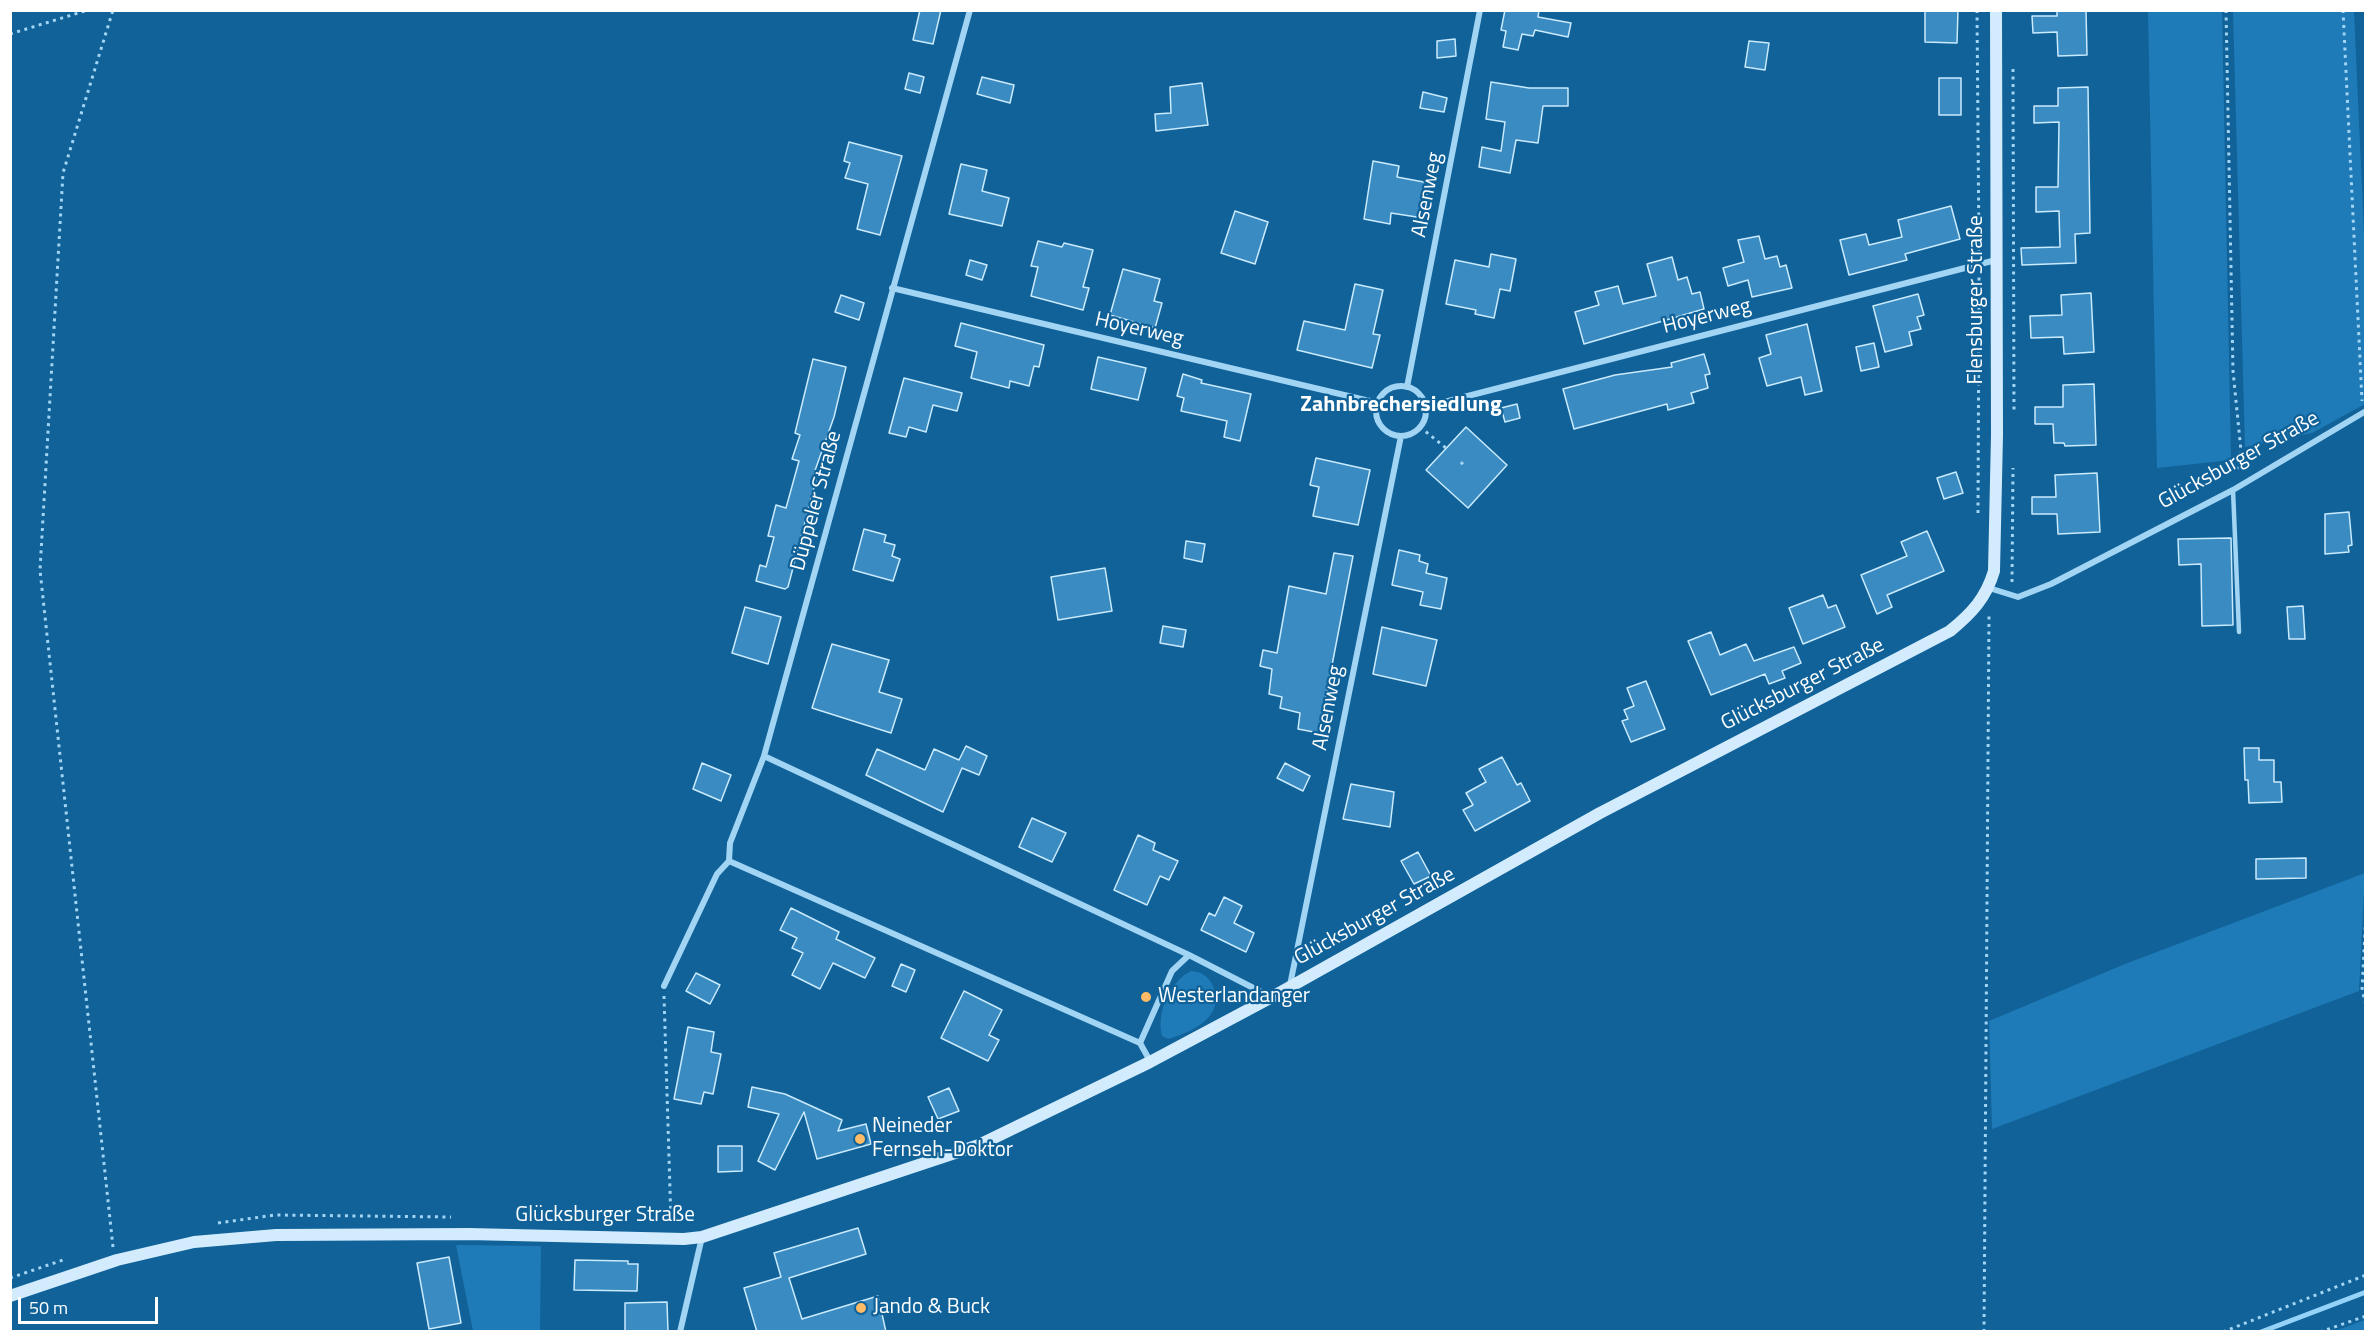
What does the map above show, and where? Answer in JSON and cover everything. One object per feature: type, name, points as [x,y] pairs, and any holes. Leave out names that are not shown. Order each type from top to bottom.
[{"type":"street","name":"Düppeler Straße","points":[[664,986],[717,874],[729,861],[730,843],[764,756],[970,10]]},
{"type":"street","name":"Alsenweg","points":[[1407,387],[1480,10]]},
{"type":"street","name":"Flensburger Straße","points":[[1989,588],[1994,571],[1997,435],[1996,10]]},
{"type":"street","name":"Hoyerweg","points":[[1425,406],[1996,260]]},
{"type":"street","name":"Hoyerweg","points":[[892,288],[1378,403]]},
{"type":"street","points":[[1407,387],[1419,394],[1426,414],[1420,427],[1401,436],[1393,434],[1381,425],[1376,411],[1386,391],[1392,388],[1407,387]]},
{"type":"street","name":"Glücksburger Straße","points":[[10,1296],[117,1260],[194,1242],[276,1234],[469,1234],[684,1239],[702,1237],[979,1145],[1150,1062],[1272,997],[1600,813],[1950,631],[1969,615],[1989,588],[2018,597],[2051,584],[2233,490],[2364,412]]},
{"type":"street","name":"Alsenweg","points":[[1290,987],[1401,436]]},
{"type":"street","points":[[764,756],[1189,955],[1272,997]]},
{"type":"street","points":[[729,861],[1140,1043],[1150,1062]]},
{"type":"street","points":[[1140,1043],[1172,971],[1189,955]]},
{"type":"street","points":[[680,1332],[702,1237]]},
{"type":"lane","points":[[2233,490],[2239,632]]},
{"type":"path","points":[[10,34],[88,10]]},
{"type":"path","points":[[113,10],[63,173],[40,570],[112,1246],[117,1260]]},
{"type":"path","points":[[1977,10],[1978,523]]},
{"type":"path","points":[[2226,10],[2233,371],[2241,451],[2233,490]]},
{"type":"path","points":[[2343,10],[2364,412]]},
{"type":"path","points":[[1420,427],[1446,448]]},
{"type":"path","points":[[1984,1332],[1989,588]]},
{"type":"path","points":[[2366,912],[2362,990],[2366,1005]]},
{"type":"path","points":[[664,986],[671,1222]]},
{"type":"path","points":[[2223,1332],[2366,1275]]},
{"type":"path","points":[[2320,1332],[2366,1316]]},
{"type":"shaded area","points":[[2148,11],[2222,11],[2231,460],[2157,468]]},
{"type":"shaded area","points":[[2233,11],[2354,11],[2365,255],[2365,404],[2312,433],[2245,447]]},
{"type":"shaded area","points":[[2365,873],[2359,991],[1992,1129],[1989,1021],[2125,964]]},
{"type":"shaded area","points":[[1191,971],[1207,977],[1213,986],[1216,997],[1215,1006],[1205,1021],[1197,1027],[1168,1039],[1162,1036],[1161,1027],[1166,999],[1177,982]]},
{"type":"shaded area","points":[[456,1245],[541,1246],[540,1331],[473,1331]]},
{"type":"shaded area","points":[[2365,1320],[2365,1331],[2335,1331]]},
{"type":"building","points":[[920,10],[941,10],[933,44],[913,40]]},
{"type":"building","points":[[1505,10],[1539,10],[1538,17],[1571,23],[1568,37],[1535,30],[1533,36],[1522,34],[1518,50],[1503,47],[1506,31],[1501,30]]},
{"type":"building","points":[[1925,10],[1958,10],[1957,43],[1925,42]]},
{"type":"building","points":[[2057,10],[2086,10],[2087,55],[2058,56],[2057,32],[2033,33],[2032,16],[2057,16]]},
{"type":"building","points":[[1455,39],[1456,56],[1437,58],[1437,41]]},
{"type":"building","points":[[1749,41],[1769,43],[1765,70],[1745,67]]},
{"type":"building","points":[[909,73],[924,77],[920,93],[905,89]]},
{"type":"building","points":[[982,77],[1014,85],[1010,103],[977,94]]},
{"type":"building","points":[[1939,78],[1961,78],[1961,115],[1939,115]]},
{"type":"building","points":[[1491,82],[1529,88],[1568,88],[1568,106],[1543,106],[1538,143],[1516,140],[1510,173],[1479,167],[1482,147],[1501,151],[1505,122],[1486,119]]},
{"type":"building","points":[[1202,83],[1208,125],[1156,131],[1155,114],[1171,113],[1170,87]]},
{"type":"building","points":[[2088,87],[2090,233],[2075,234],[2076,263],[2022,265],[2021,248],[2060,247],[2059,211],[2036,212],[2036,187],[2058,187],[2059,122],[2034,123],[2034,106],[2058,106],[2058,88]]},
{"type":"building","points":[[1423,92],[1447,98],[1444,112],[1420,108]]},
{"type":"building","points":[[849,142],[902,156],[880,235],[857,229],[868,184],[845,178],[850,163],[844,161]]},
{"type":"building","points":[[1373,161],[1399,166],[1397,177],[1429,183],[1423,218],[1391,213],[1390,224],[1364,219]]},
{"type":"building","points":[[961,164],[987,170],[982,191],[1009,198],[1002,226],[949,214]]},
{"type":"building","points":[[1951,206],[1960,239],[1905,254],[1907,260],[1849,275],[1840,240],[1866,234],[1869,245],[1902,237],[1898,220]]},
{"type":"building","points":[[1235,211],[1268,222],[1255,264],[1221,253]]},
{"type":"building","points":[[1759,236],[1765,259],[1777,256],[1780,267],[1786,265],[1792,288],[1752,297],[1748,280],[1728,286],[1723,268],[1744,262],[1738,240]]},
{"type":"building","points":[[1038,241],[1062,247],[1064,243],[1093,250],[1083,287],[1089,288],[1083,310],[1031,296],[1038,267],[1031,266]]},
{"type":"building","points":[[1491,254],[1516,259],[1510,291],[1500,289],[1494,318],[1475,314],[1476,310],[1446,304],[1455,260],[1489,267]]},
{"type":"building","points":[[1672,257],[1678,280],[1687,277],[1692,294],[1700,292],[1704,309],[1584,344],[1575,312],[1599,305],[1595,292],[1618,286],[1623,304],[1656,296],[1647,264]]},
{"type":"building","points":[[970,260],[987,265],[982,280],[966,275]]},
{"type":"building","points":[[1123,269],[1160,279],[1154,301],[1162,303],[1155,328],[1110,315]]},
{"type":"building","points":[[1355,284],[1383,290],[1373,334],[1380,335],[1372,368],[1297,350],[1304,321],[1345,330]]},
{"type":"building","points":[[2091,293],[2094,352],[2064,354],[2063,337],[2031,338],[2030,316],[2062,315],[2061,295]]},
{"type":"building","points":[[1918,294],[1924,315],[1917,317],[1921,329],[1909,332],[1912,345],[1885,352],[1873,306]]},
{"type":"building","points":[[841,295],[864,303],[859,320],[835,312]]},
{"type":"building","points":[[961,323],[1044,345],[1039,367],[1034,366],[1029,386],[1010,381],[1009,388],[971,378],[977,352],[955,346]]},
{"type":"building","points":[[1807,324],[1822,391],[1805,395],[1801,377],[1767,386],[1759,358],[1771,354],[1766,335]]},
{"type":"building","points":[[1874,343],[1879,367],[1861,371],[1856,347]]},
{"type":"building","points":[[1704,354],[1710,374],[1705,375],[1708,388],[1691,393],[1694,403],[1668,410],[1667,404],[1574,429],[1563,389],[1615,375],[1672,367],[1671,363]]},
{"type":"building","points":[[1098,357],[1146,368],[1138,400],[1091,389]]},
{"type":"building","points":[[813,359],[846,367],[834,417],[812,479],[816,480],[788,587],[785,589],[756,581],[760,565],[766,567],[774,537],[768,536],[776,505],[786,508],[799,461],[792,459],[800,435],[795,433]]},
{"type":"building","points":[[1183,374],[1202,380],[1201,383],[1251,394],[1240,441],[1224,437],[1227,421],[1181,411],[1184,398],[1177,396]]},
{"type":"building","points":[[904,378],[962,393],[957,411],[933,405],[926,432],[909,427],[906,437],[889,433]]},
{"type":"building","points":[[2094,384],[2096,445],[2065,446],[2064,443],[2054,443],[2053,424],[2035,424],[2035,407],[2063,407],[2063,385]]},
{"type":"building","points":[[1517,404],[1520,418],[1505,422],[1501,408]]},
{"type":"building","points":[[1466,427],[1507,465],[1468,508],[1426,470]]},
{"type":"building","points":[[1316,458],[1370,470],[1358,525],[1313,516],[1319,487],[1310,485]]},
{"type":"building","points":[[1956,472],[1963,493],[1944,499],[1937,478]]},
{"type":"building","points":[[2097,473],[2100,532],[2058,534],[2057,514],[2032,514],[2032,497],[2056,497],[2055,475]]},
{"type":"building","points":[[2349,512],[2352,545],[2348,546],[2349,552],[2325,554],[2325,514]]},
{"type":"building","points":[[864,529],[886,535],[884,542],[895,545],[892,556],[900,559],[893,581],[853,570]]},
{"type":"building","points":[[1927,531],[1944,571],[1887,595],[1892,607],[1877,614],[1861,575],[1907,556],[1901,542]]},
{"type":"building","points":[[2231,538],[2233,625],[2202,626],[2201,564],[2179,565],[2178,539]]},
{"type":"building","points":[[1186,541],[1205,544],[1202,562],[1184,558]]},
{"type":"building","points":[[1399,550],[1420,555],[1419,561],[1428,564],[1426,573],[1447,578],[1441,609],[1420,605],[1423,592],[1392,585]]},
{"type":"building","points":[[1334,553],[1353,556],[1319,733],[1298,729],[1300,713],[1280,708],[1282,697],[1269,694],[1272,669],[1260,666],[1263,650],[1277,653],[1289,586],[1326,594]]},
{"type":"building","points":[[1105,568],[1112,611],[1058,620],[1051,577]]},
{"type":"building","points":[[1823,595],[1828,608],[1836,605],[1845,627],[1803,644],[1789,608]]},
{"type":"building","points":[[2303,606],[2305,639],[2289,639],[2287,607]]},
{"type":"building","points":[[745,607],[781,617],[768,664],[732,653]]},
{"type":"building","points":[[1163,626],[1186,630],[1183,647],[1160,643]]},
{"type":"building","points":[[1382,627],[1437,640],[1426,686],[1373,674]]},
{"type":"building","points":[[1711,632],[1720,655],[1746,644],[1754,661],[1794,647],[1801,663],[1782,671],[1785,678],[1769,684],[1765,674],[1711,695],[1688,641]]},
{"type":"building","points":[[832,644],[889,660],[879,692],[902,699],[891,733],[812,708]]},
{"type":"building","points":[[1646,681],[1665,729],[1631,742],[1622,721],[1628,719],[1624,710],[1634,706],[1627,688]]},
{"type":"building","points":[[966,746],[987,756],[979,775],[962,768],[943,812],[866,775],[877,749],[925,770],[934,749],[959,760]]},
{"type":"building","points":[[2244,748],[2259,748],[2259,760],[2274,760],[2274,782],[2281,782],[2282,802],[2249,803],[2248,780],[2245,780]]},
{"type":"building","points":[[1502,757],[1517,785],[1521,783],[1530,801],[1475,831],[1463,810],[1473,805],[1466,793],[1486,782],[1479,769]]},
{"type":"building","points":[[702,763],[731,775],[721,801],[693,789]]},
{"type":"building","points":[[1285,763],[1310,776],[1303,791],[1277,778]]},
{"type":"building","points":[[1351,784],[1394,792],[1390,827],[1343,819]]},
{"type":"building","points":[[1032,818],[1066,833],[1052,862],[1019,847]]},
{"type":"building","points":[[1138,835],[1155,843],[1153,850],[1178,861],[1169,880],[1160,876],[1147,905],[1114,890]]},
{"type":"building","points":[[1418,852],[1431,876],[1414,884],[1401,861]]},
{"type":"building","points":[[2306,858],[2306,878],[2256,879],[2256,859]]},
{"type":"building","points":[[1224,897],[1242,906],[1234,923],[1254,933],[1246,952],[1201,930],[1209,913],[1215,916]]},
{"type":"building","points":[[791,908],[839,932],[836,939],[875,958],[865,978],[833,963],[820,989],[792,975],[803,953],[792,948],[797,938],[780,930]]},
{"type":"building","points":[[901,964],[915,970],[906,992],[892,986]]},
{"type":"building","points":[[696,973],[720,985],[710,1004],[686,991]]},
{"type":"building","points":[[964,991],[1002,1010],[989,1035],[999,1040],[988,1061],[941,1038]]},
{"type":"building","points":[[688,1027],[714,1032],[711,1052],[721,1054],[713,1094],[704,1092],[701,1104],[674,1099]]},
{"type":"building","points":[[752,1087],[785,1094],[842,1120],[838,1131],[866,1124],[871,1144],[817,1159],[804,1112],[775,1170],[758,1161],[779,1114],[748,1107]]},
{"type":"building","points":[[949,1088],[959,1111],[938,1119],[928,1097]]},
{"type":"building","points":[[718,1146],[742,1146],[742,1171],[718,1172]]},
{"type":"building","points":[[858,1228],[866,1254],[789,1278],[802,1319],[878,1296],[886,1332],[757,1332],[744,1288],[781,1277],[774,1253]]},
{"type":"building","points":[[449,1257],[461,1323],[429,1329],[417,1263]]},
{"type":"building","points":[[575,1260],[628,1261],[628,1264],[638,1264],[637,1291],[574,1290]]},
{"type":"building","points":[[667,1302],[668,1332],[625,1332],[625,1303]]},
{"type":"waterway","points":[[2261,1332],[2366,1292]]},
{"type":"place","name":"Westerlandanger","points":[[1146,997]]},
{"type":"place","name":"Neineder Fernseh-Doktor","points":[[860,1139]]},
{"type":"place","name":"Jando & Buck","points":[[861,1308]]},
{"type":"district","name":"Zahnbrechersiedlung","points":[[1401,406]]}]
